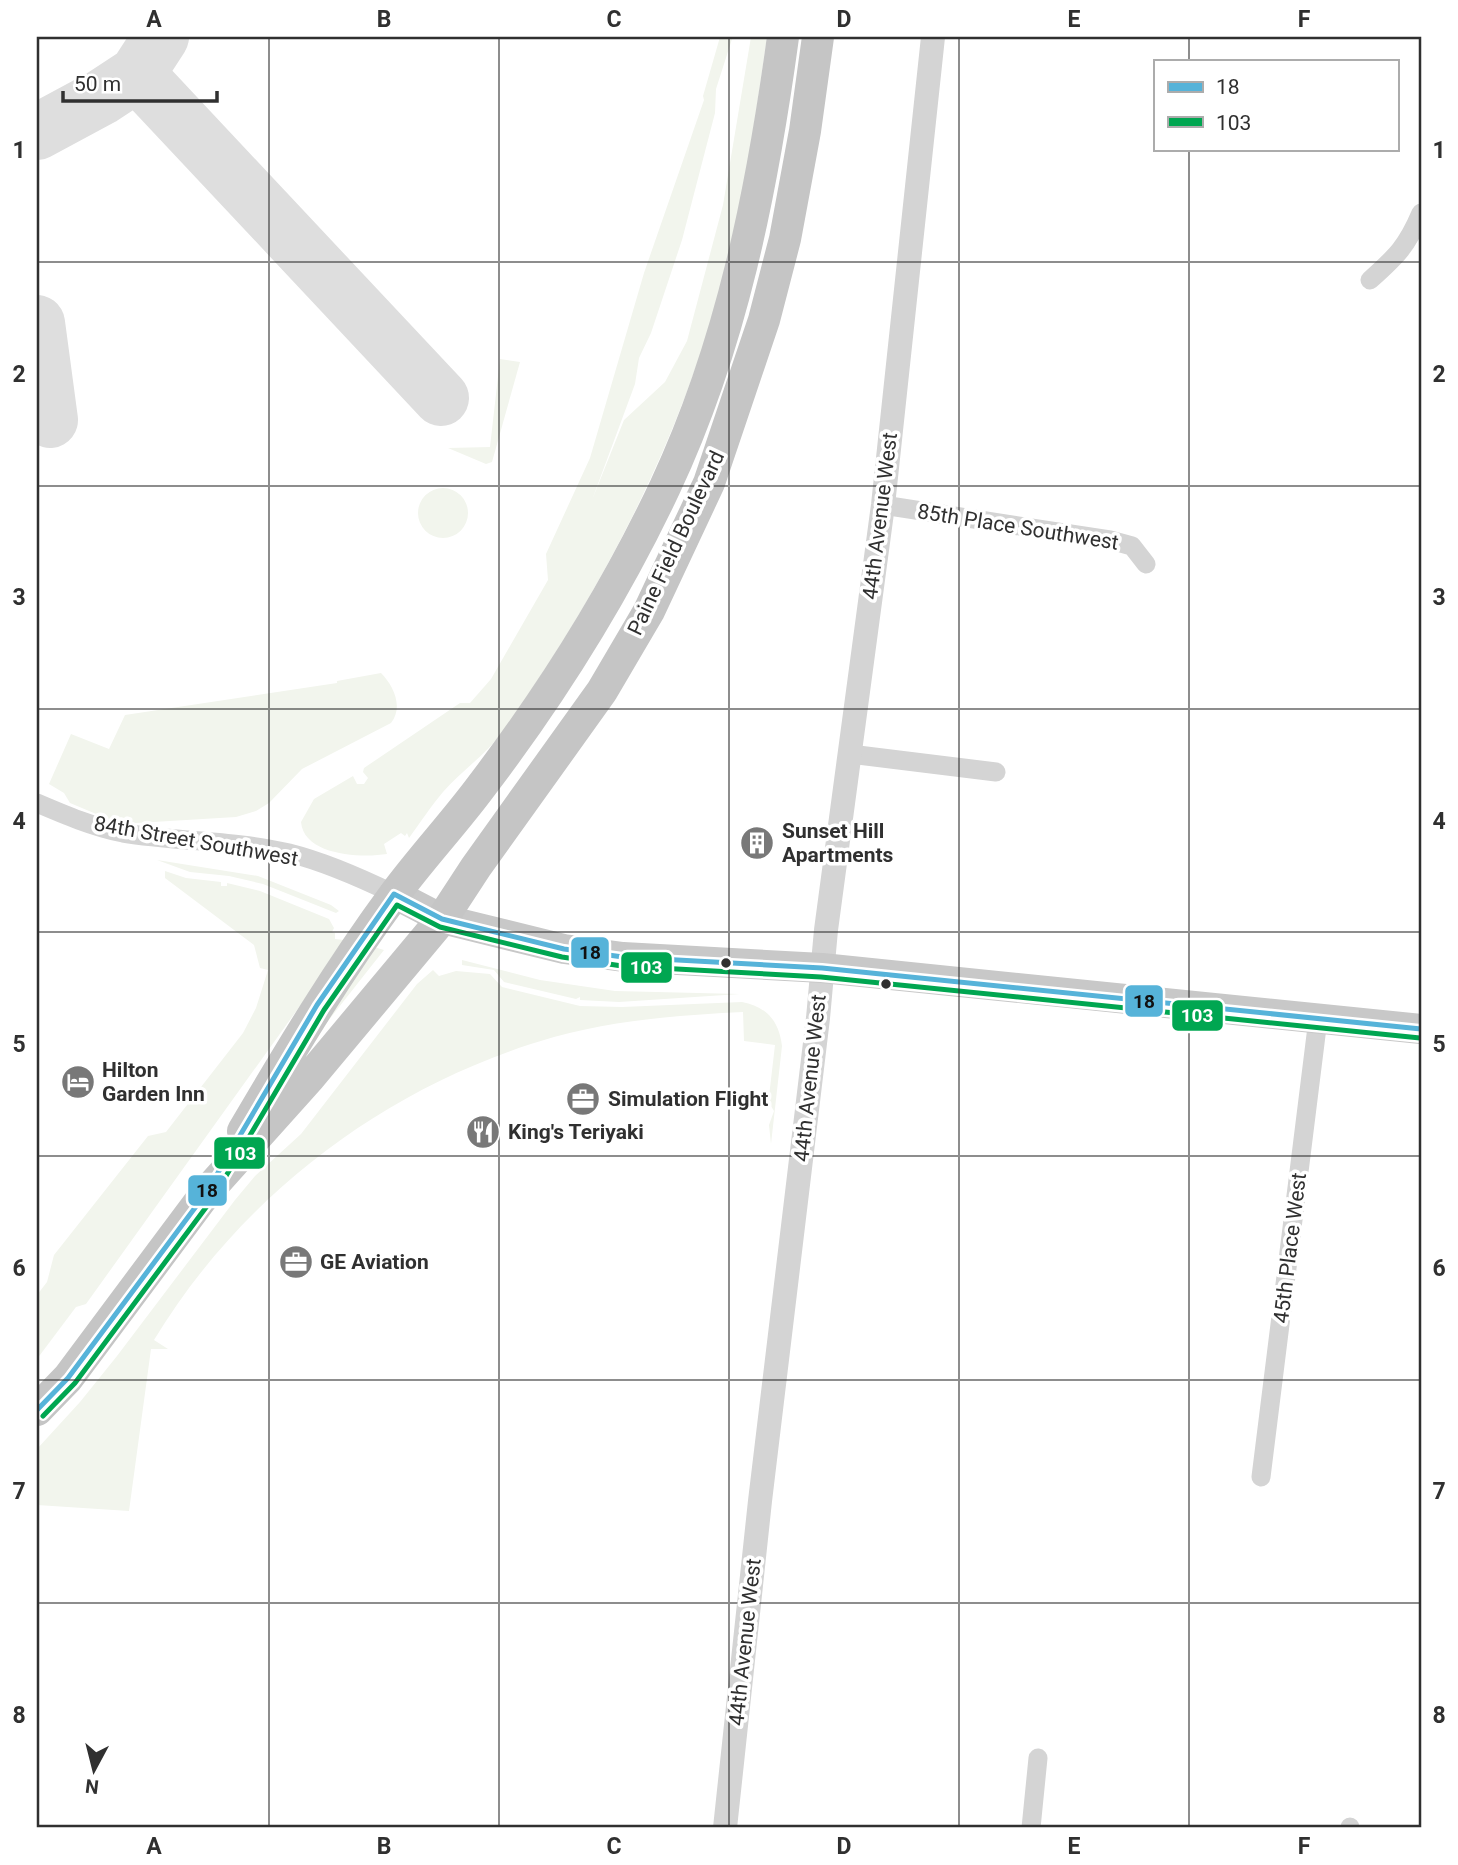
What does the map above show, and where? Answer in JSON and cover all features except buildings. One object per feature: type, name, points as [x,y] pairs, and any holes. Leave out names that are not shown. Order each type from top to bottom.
[{"type":"highway","name":"Paine Field Boulevard","points":[[394,894],[484,783],[558,678],[625,564],[665,486],[700,404],[729,316],[753,219],[783,37]]},
{"type":"highway","name":"Paine Field Boulevard","points":[[442,919],[602,691],[649,611],[709,483],[764,320],[785,239],[805,131],[818,37]]},
{"type":"highway","points":[[206,1193],[317,1005],[394,894]]},
{"type":"highway","points":[[37,1410],[68,1378],[206,1193],[310,1077],[442,919]]},
{"type":"main road","name":"84th Street Southwest","points":[[394,894],[442,919],[564,949],[623,957],[822,968],[1421,1029]]},
{"type":"street","name":"44th Avenue West","points":[[725,1828],[822,968],[883,505],[933,37]]},
{"type":"street","points":[[1370,280],[1399,254],[1421,213]]},
{"type":"street","name":"85th Place Southwest","points":[[883,505],[1110,540],[1132,546],[1146,564]]},
{"type":"street","points":[[849,754],[996,772]]},
{"type":"street","name":"84th Street Southwest","points":[[37,803],[72,819],[119,832],[239,845],[290,854],[369,882],[394,894]]},
{"type":"street","name":"45th Place West","points":[[1261,1477],[1318,1018]]},
{"type":"street","points":[[1031,1828],[1038,1758]]},
{"type":"shaded area","points":[[720,37],[732,39],[716,89],[715,113],[682,240],[651,333],[639,358],[635,384],[592,500],[624,420],[665,382],[687,341],[723,205],[751,37],[767,37],[744,187],[724,277],[706,338],[685,398],[634,514],[573,625],[503,731],[443,792],[409,838],[407,833],[405,836],[401,833],[384,844],[387,854],[350,855],[323,848],[312,842],[301,822],[314,799],[353,776],[357,784],[364,784],[368,778],[363,772],[364,768],[460,703],[470,703],[491,679],[548,580],[546,554],[590,458],[644,273],[704,100]]},
{"type":"shaded area","points":[[500,359],[520,362],[492,462],[486,464],[448,448],[490,447]]},
{"type":"shaded area","points":[[443,488],[461,495],[468,513],[461,531],[443,538],[425,531],[418,513],[425,495]]},
{"type":"shaded area","points":[[381,673],[397,703],[395,717],[391,723],[302,769],[269,803],[256,811],[236,817],[120,824],[70,803],[64,793],[49,784],[71,734],[109,749],[125,715],[337,683]]},
{"type":"shaded area","points":[[157,860],[258,876],[331,905],[339,911],[336,913],[263,884],[229,876],[190,872]]},
{"type":"shaded area","points":[[165,871],[186,878],[221,882],[221,886],[227,886],[227,883],[260,891],[329,919],[334,928],[332,932],[335,933],[335,939],[344,940],[302,1003],[86,1304],[76,1307],[37,1359],[37,1295],[47,1282],[54,1255],[148,1136],[166,1132],[243,1033],[256,1008],[268,970],[260,968],[254,945],[165,878]]},
{"type":"shaded area","points":[[374,947],[384,950],[287,1073]]},
{"type":"shaded area","points":[[462,960],[540,980],[615,991],[740,994],[619,1002],[580,1000],[580,997],[576,999],[504,982],[494,970],[462,965]]},
{"type":"shaded area","points":[[433,970],[439,976],[456,971],[490,974],[502,987],[580,1006],[742,1002],[758,1007],[774,1022],[782,1046],[771,1144],[769,1125],[774,1111],[768,1105],[775,1045],[744,1041],[743,1012],[648,1019],[577,1031],[493,1057],[434,1084],[378,1115],[326,1151],[276,1192],[231,1237],[190,1287],[154,1340],[168,1349],[151,1349],[129,1511],[37,1505],[37,1449],[117,1356],[235,1200],[255,1176],[301,1134],[417,984]]},
{"type":"taxiway","points":[[37,132],[102,97],[137,74],[161,37]]},
{"type":"taxiway","points":[[137,74],[441,398]]},
{"type":"taxiway","points":[[37,323],[50,420]]},
{"type":"transit line","name":"18","points":[[37,1410],[68,1378],[206,1193],[317,1005],[394,894],[442,919],[564,949],[623,957],[822,968],[1421,1029]]},
{"type":"transit line","name":"103","points":[[43,1416],[75,1383],[213,1198],[324,1010],[397,905],[440,927],[562,957],[622,966],[821,977],[1420,1038]]},
{"type":"place","name":"Sunset Hill Apartments","points":[[757,843]]},
{"type":"place","name":"Hilton Garden Inn","points":[[78,1082]]},
{"type":"place","name":"Simulation Flight","points":[[583,1099]]},
{"type":"place","name":"King's Teriyaki","points":[[483,1132]]},
{"type":"place","name":"GE Aviation","points":[[296,1262]]}]
